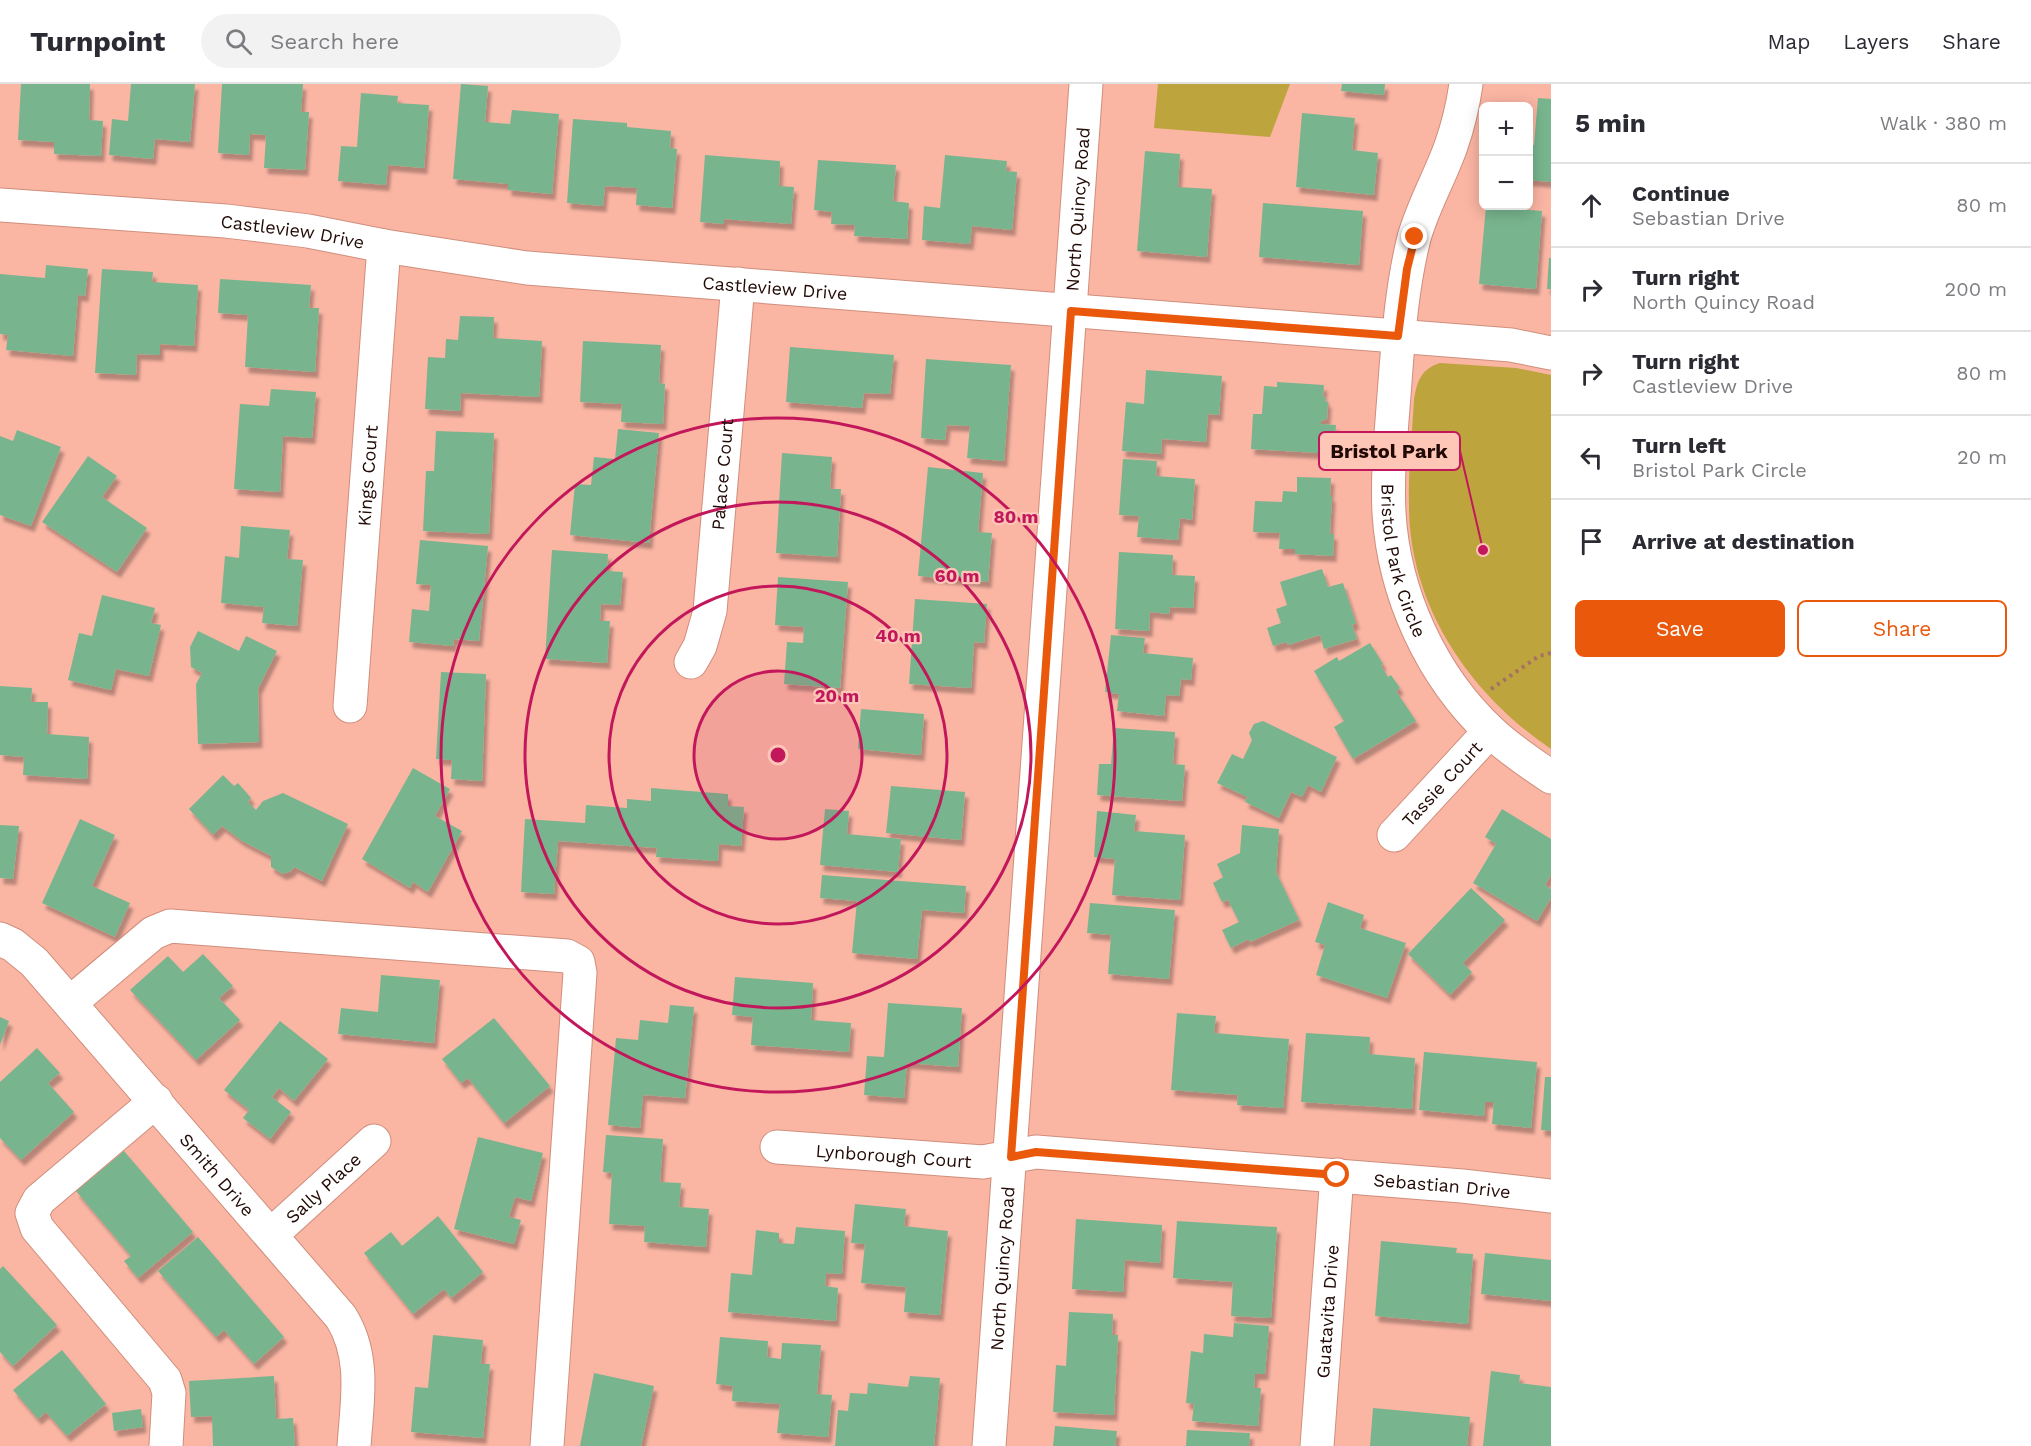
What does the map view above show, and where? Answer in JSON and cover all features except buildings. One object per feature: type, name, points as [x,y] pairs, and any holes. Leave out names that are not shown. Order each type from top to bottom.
[{"type":"street","name":"North Quincy Road","points":[[989,1446],[1086,84]]},
{"type":"street","name":"Bristol Park Circle","points":[[1466,84],[1462,110],[1451,146],[1423,211],[1407,269],[1398,336],[1389,467],[1389,514],[1394,556],[1404,594],[1419,633],[1444,675],[1490,731],[1527,762],[1551,777]]},
{"type":"street","name":"Castleview Drive","points":[[0,205],[226,221],[308,231],[384,246],[527,268],[1511,345],[1551,353]]},
{"type":"street","name":"Kings Court","points":[[350,706],[384,246]]},
{"type":"street","name":"Palace Court","points":[[691,662],[700,646],[710,611],[738,284]]},
{"type":"street","name":"Tassie Court","points":[[1394,835],[1490,731]]},
{"type":"street","points":[[70,1002],[153,933],[170,926],[567,956],[578,962],[580,973],[547,1446]]},
{"type":"street","name":"Smith Drive","points":[[0,939],[13,945],[34,962],[332,1305],[353,1339],[358,1363],[354,1446]]},
{"type":"street","points":[[156,1101],[39,1200],[32,1213],[37,1228],[165,1380],[169,1389],[165,1446]]},
{"type":"street","name":"Sally Place","points":[[272,1234],[374,1141]]},
{"type":"street","name":"Lynborough Court","points":[[777,1147],[983,1162],[1011,1157]]},
{"type":"street","name":"Sebastian Drive","points":[[1011,1157],[1036,1152],[1337,1175],[1551,1196]]},
{"type":"street","name":"Guatavita Drive","points":[[1317,1446],[1337,1175]]},
{"type":"path","points":[[1487,691],[1539,656],[1551,653]]},
{"type":"shaded area","points":[[1158,84],[1290,84],[1270,137],[1154,128]]},
{"type":"shaded area","points":[[1440,363],[1516,368],[1551,375],[1551,749],[1495,702],[1470,674],[1450,644],[1433,612],[1420,578],[1412,542],[1409,505],[1414,400],[1424,372]]},
{"type":"place","name":"Bristol Park","points":[[1483,550]]},
{"type":"route","points":[[1337,1175],[1036,1152],[1011,1157],[1071,311],[1398,336],[1407,269],[1415,237]]}]
